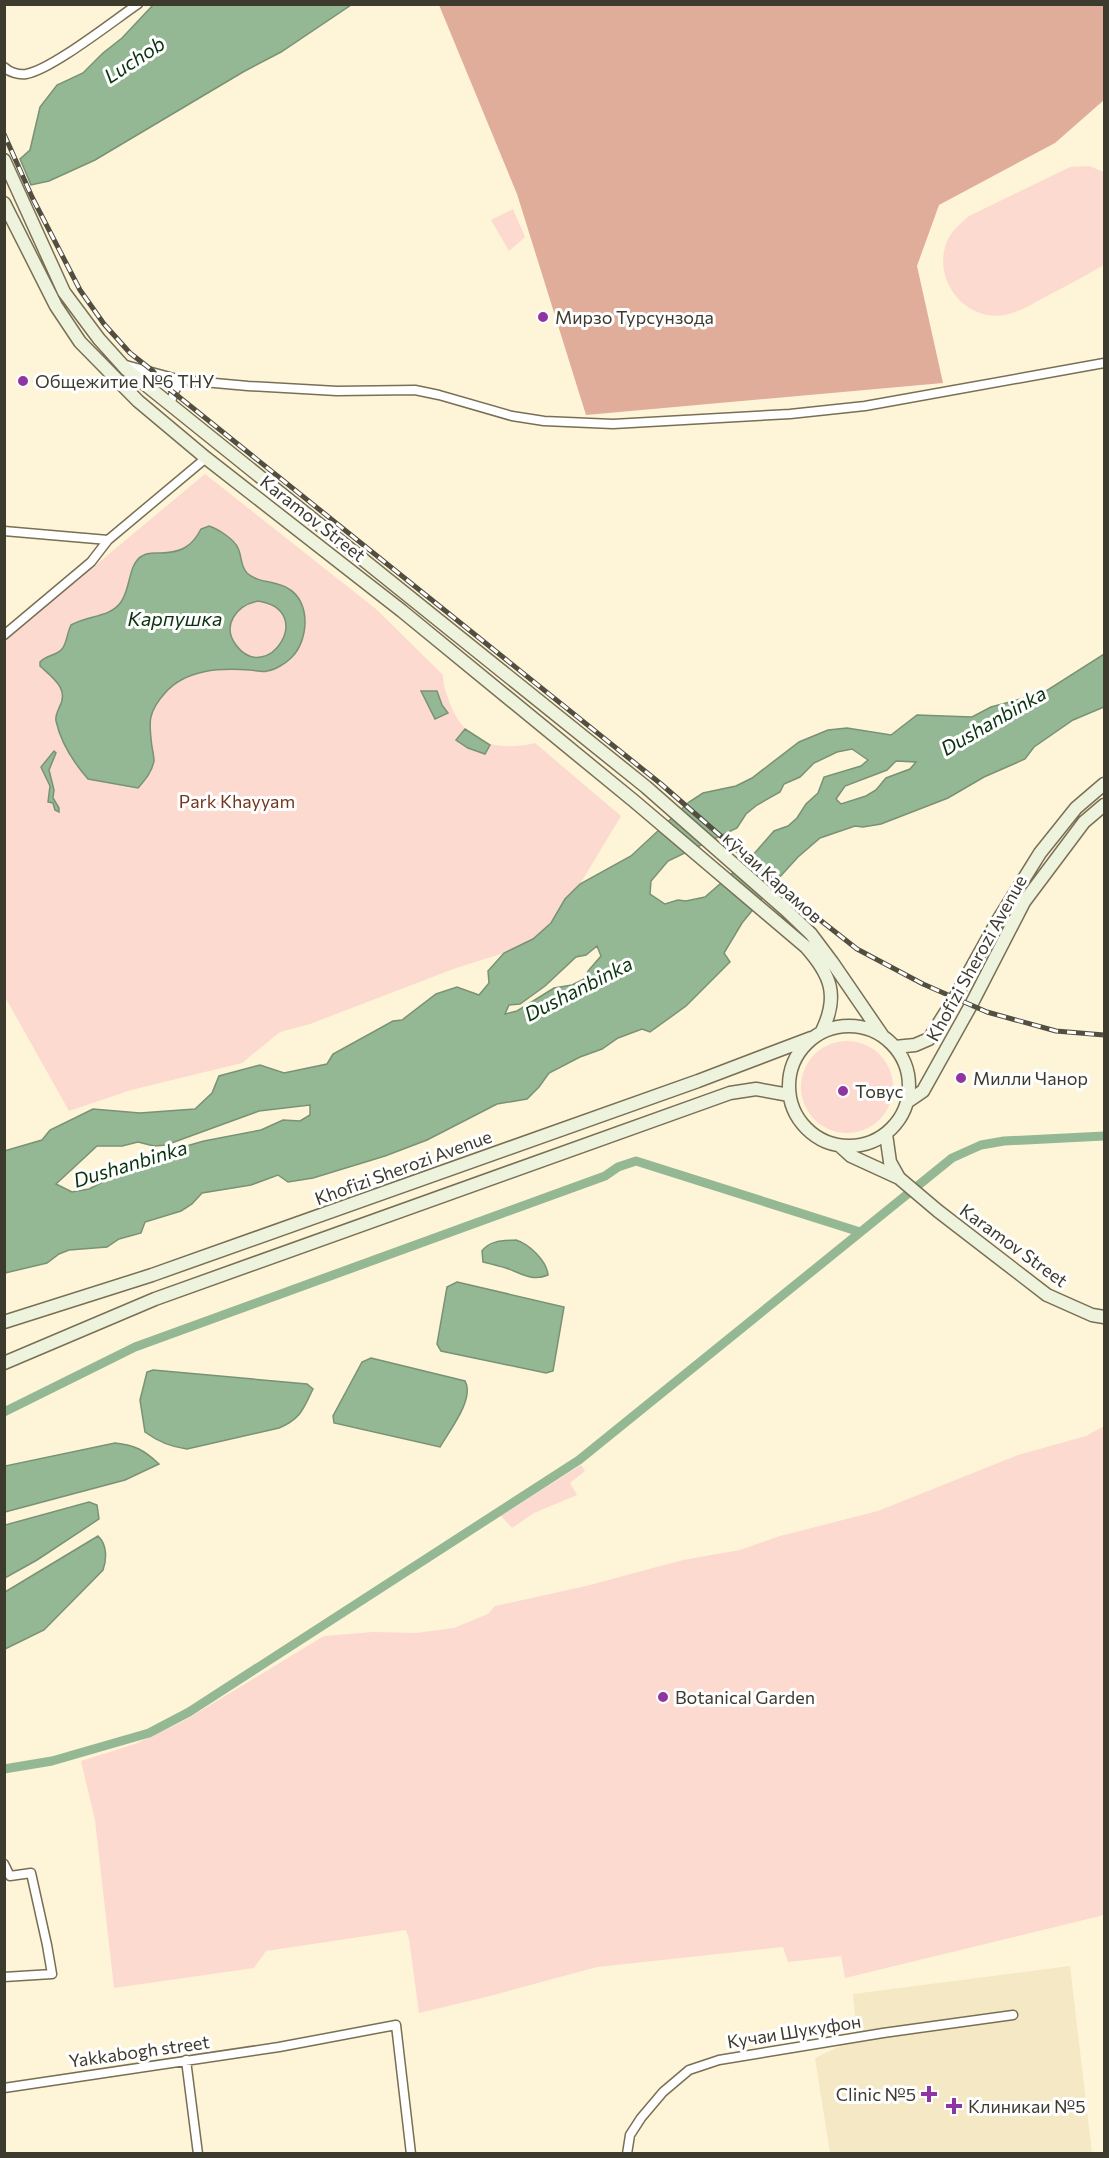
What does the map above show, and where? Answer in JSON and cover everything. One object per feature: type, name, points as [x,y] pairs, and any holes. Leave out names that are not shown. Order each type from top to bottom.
[{"type":"main road","name":"Karamov Street","points":[[4,160],[64,292],[99,339],[122,363],[171,405],[646,787]]},
{"type":"main road","name":"Karamov Street","points":[[4,203],[56,306],[80,342],[138,401],[206,458],[402,611],[634,801]]},
{"type":"main road","points":[[279,514],[291,501]]},
{"type":"main road","name":"Khofizi Sherozi Avenue","points":[[895,1047],[915,1045],[929,1039],[1040,853],[1076,808],[1104,784]]},
{"type":"main road","name":"кӯчаи Карамов","points":[[646,787],[811,934],[882,1035]]},
{"type":"main road","name":"кӯчаи Карамов","points":[[634,801],[806,947],[828,977],[831,989],[830,1011],[822,1031]]},
{"type":"main road","name":"Khofizi Sherozi Avenue","points":[[907,1102],[923,1091],[1024,902],[1084,822],[1104,806]]},
{"type":"main road","points":[[842,1026],[863,1027],[882,1035],[895,1047],[902,1057],[909,1079],[907,1102],[902,1114],[886,1134],[872,1142],[856,1146],[840,1146],[825,1142],[806,1129],[793,1110],[788,1079],[792,1063],[811,1038],[822,1031],[842,1026]]},
{"type":"main road","name":"Khofizi Sherozi Avenue","points":[[4,1322],[152,1275],[687,1085],[811,1038]]},
{"type":"main road","points":[[4,1363],[155,1299],[730,1093],[756,1089],[789,1095]]},
{"type":"main road","points":[[886,1134],[890,1162],[899,1178]]},
{"type":"main road","points":[[840,1146],[851,1156],[899,1178]]},
{"type":"main road","name":"Karamov Street","points":[[899,1178],[1047,1295],[1092,1315],[1104,1317]]},
{"type":"street","points":[[4,67],[9,71],[24,75],[43,69],[138,4]]},
{"type":"street","points":[[122,363],[181,380],[326,390],[415,390],[512,416],[544,421],[613,424],[790,414],[865,406],[1104,363]]},
{"type":"street","points":[[171,405],[174,392],[181,380]]},
{"type":"street","points":[[4,635],[91,562],[108,540],[206,458]]},
{"type":"street","points":[[4,531],[108,540]]},
{"type":"street","points":[[4,1864],[10,1876],[31,1873],[52,1974],[4,1977]]},
{"type":"street","name":"Кучаи Шукуфон","points":[[627,2154],[630,2135],[641,2118],[663,2092],[689,2070],[730,2058],[1013,2015]]},
{"type":"street","name":"Yakkabogh street","points":[[4,2088],[279,2047],[396,2025],[411,2154]]},
{"type":"street","points":[[186,2061],[198,2154]]},
{"type":"shaded area","points":[[439,5],[1104,5],[1104,100],[1055,143],[939,205],[917,266],[943,383],[586,415],[517,194]]},
{"type":"shaded area","name":"Клиникаи №5","points":[[1070,1966],[1092,2153],[830,2153],[815,2058],[857,2038],[853,1994]]},
{"type":"green space","points":[[1089,166],[1104,172],[1104,265],[1011,314],[991,315],[978,312],[956,296],[944,272],[943,258],[946,244],[956,228],[969,216],[1070,167]]},
{"type":"green space","points":[[513,209],[525,237],[509,251],[491,220]]},
{"type":"green space","name":"Park Khayyam","points":[[205,474],[376,609],[443,675],[445,690],[454,713],[471,734],[481,740],[506,746],[535,743],[621,816],[580,884],[565,899],[551,923],[533,939],[504,953],[456,968],[310,1024],[280,1032],[242,1063],[131,1090],[69,1111],[5,997],[4,637],[97,564]]},
{"type":"green space","points":[[847,1041],[865,1044],[880,1054],[890,1069],[893,1087],[890,1105],[880,1120],[865,1130],[847,1133],[829,1130],[814,1120],[804,1105],[801,1087],[804,1069],[814,1054],[829,1044]]},
{"type":"green space","name":"Botanical Garden","points":[[1104,1426],[1104,1915],[845,1978],[841,1956],[788,1962],[783,1947],[597,1967],[419,2013],[406,1930],[266,1951],[254,1968],[114,1988],[95,1820],[81,1761],[135,1744],[182,1722],[324,1636],[373,1632],[416,1633],[454,1628],[488,1614],[495,1606],[586,1586],[683,1560],[740,1550],[780,1536],[878,1511],[1018,1455],[1086,1436]]},
{"type":"green space","points":[[581,1465],[585,1471],[570,1483],[577,1495],[534,1513],[512,1528],[501,1516]]},
{"type":"water","name":"Luchob","points":[[154,4],[351,5],[281,52],[95,160],[49,181],[31,185],[20,159],[30,150],[40,107],[57,85],[83,73],[122,38]]},
{"type":"water","name":"Карпушка","points":[[209,526],[233,541],[247,573],[262,581],[284,586],[296,595],[304,612],[305,622],[297,651],[283,664],[263,672],[215,670],[193,675],[173,685],[159,700],[152,713],[150,731],[154,761],[146,779],[138,788],[88,779],[69,752],[58,729],[56,718],[62,701],[59,684],[40,666],[40,662],[62,649],[71,625],[105,614],[121,602],[137,560],[148,553],[167,553],[185,548],[201,529]],"holes":[[[258,601],[276,607],[284,618],[286,630],[281,642],[272,652],[261,657],[248,656],[232,638],[230,630],[234,617],[238,611]]]},
{"type":"water","name":"Dushanbinka","points":[[1104,654],[1104,707],[1073,720],[1034,747],[1025,759],[984,777],[948,798],[881,824],[855,826],[820,838],[798,857],[742,923],[724,953],[730,962],[686,1006],[650,1032],[642,1029],[618,1038],[602,1049],[549,1073],[527,1099],[497,1104],[427,1140],[385,1156],[313,1178],[288,1182],[278,1175],[251,1185],[202,1193],[192,1204],[181,1211],[145,1222],[141,1233],[119,1239],[107,1247],[69,1250],[47,1263],[5,1273],[4,1151],[42,1140],[50,1130],[93,1109],[140,1113],[195,1109],[212,1093],[219,1076],[260,1065],[284,1073],[327,1064],[333,1054],[393,1021],[402,1020],[436,994],[457,987],[479,995],[489,983],[488,971],[504,953],[533,939],[551,923],[565,899],[580,884],[631,856],[689,802],[703,793],[736,786],[752,778],[799,742],[828,730],[847,728],[891,735],[917,715],[972,717],[991,707],[1043,693]],"holes":[[[852,749],[868,760],[861,766],[824,777],[818,793],[806,804],[797,818],[788,826],[774,831],[752,856],[705,897],[665,904],[650,894],[651,881],[668,861],[737,828],[746,814],[780,792],[784,784],[800,777],[814,763],[837,752]],[[896,761],[916,762],[910,769],[886,778],[876,790],[866,796],[841,804],[836,799],[845,786],[887,770]],[[597,946],[601,956],[588,971],[586,978],[572,985],[554,988],[517,1011],[505,1014],[509,1005],[520,1004],[545,986],[576,957],[586,955]],[[310,1105],[310,1115],[300,1121],[283,1120],[261,1130],[204,1141],[155,1155],[89,1189],[72,1192],[56,1184],[97,1146],[122,1146],[138,1142],[154,1146],[166,1145],[259,1111]]]},
{"type":"water","points":[[421,691],[437,691],[448,713],[435,719]]},
{"type":"water","points":[[465,729],[490,745],[485,754],[468,748],[456,740]]},
{"type":"water","points":[[54,751],[56,753],[49,770],[54,790],[53,798],[59,812],[55,810],[53,803],[48,802],[50,786],[41,767]]},
{"type":"water","points":[[516,1240],[536,1254],[544,1264],[548,1275],[532,1277],[483,1262],[482,1251],[485,1247],[497,1242]]},
{"type":"water","points":[[457,1282],[564,1307],[553,1371],[546,1373],[441,1351],[437,1344],[447,1287]]},
{"type":"water","points":[[371,1358],[465,1381],[467,1396],[464,1405],[440,1447],[334,1423],[333,1416],[362,1362]]},
{"type":"water","points":[[153,1370],[307,1384],[313,1389],[297,1417],[286,1425],[187,1449],[164,1443],[145,1432],[140,1400],[147,1372]]},
{"type":"water","points":[[115,1443],[139,1449],[159,1464],[125,1480],[5,1512],[5,1466]]},
{"type":"water","points":[[89,1502],[97,1505],[99,1519],[5,1578],[5,1525]]},
{"type":"water","points":[[98,1536],[105,1552],[103,1570],[44,1630],[5,1649],[5,1592]]},
{"type":"waterway","points":[[4,1769],[52,1761],[149,1733],[189,1712],[579,1460],[952,1158],[981,1145],[1004,1141],[1104,1136]]},
{"type":"waterway","points":[[4,1412],[135,1347],[605,1176],[618,1167],[636,1161],[860,1232]]},
{"type":"railway","points":[[4,134],[32,197],[80,290],[104,324],[130,353],[153,371],[163,384],[661,784],[792,898],[857,949],[923,984],[987,1012],[1056,1031],[1104,1035]]},
{"type":"place","name":"Мирзо Турсунзода","points":[[543,317]]},
{"type":"place","name":"Общежитие №6 ТНУ","points":[[23,381]]},
{"type":"place","name":"Милли Чанор","points":[[961,1078]]},
{"type":"place","name":"Товус","points":[[843,1091]]},
{"type":"place","name":"Botanical Garden","points":[[663,1697]]},
{"type":"place","name":"Clinic №5","points":[[929,2094]]},
{"type":"place","name":"Клиникаи №5","points":[[954,2106]]}]
